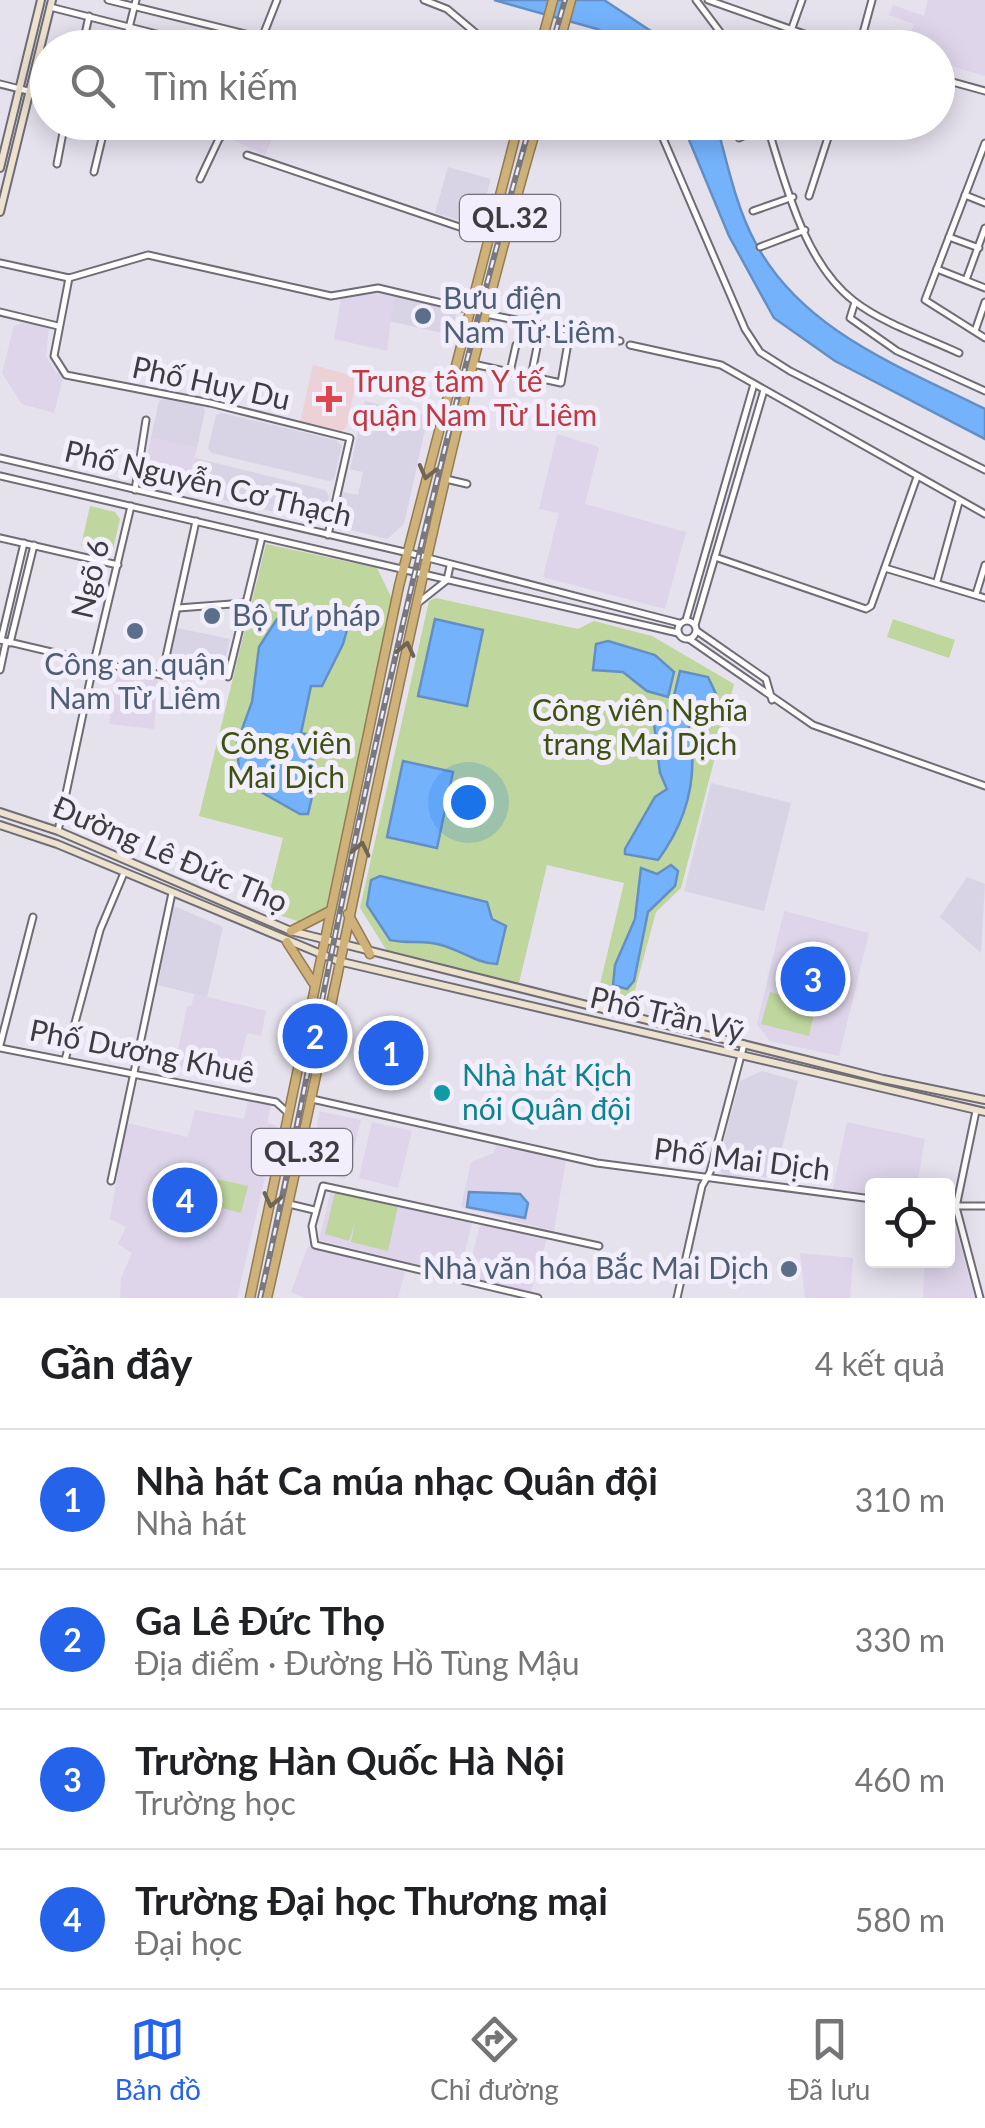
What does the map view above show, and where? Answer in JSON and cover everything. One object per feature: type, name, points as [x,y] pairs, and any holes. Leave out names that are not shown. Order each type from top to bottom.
[{"type":"highway","points":[[544,30],[552,0]]},
{"type":"highway","points":[[564,30],[572,0]]},
{"type":"highway","name":"QL.32","points":[[250,1298],[297,1090],[320,956],[403,570],[514,140]]},
{"type":"highway","name":"QL.32","points":[[267,1298],[423,574],[533,140]]},
{"type":"highway","points":[[494,209],[512,213]]},
{"type":"highway","points":[[467,310],[486,314]]},
{"type":"highway","points":[[454,363],[473,366]]},
{"type":"highway","points":[[376,698],[394,701]]},
{"type":"highway","points":[[370,720],[389,724]]},
{"type":"highway","points":[[291,931],[330,911]]},
{"type":"highway","points":[[348,914],[370,954]]},
{"type":"highway","points":[[287,942],[314,986]]},
{"type":"highway","points":[[256,1270],[273,1275]]},
{"type":"main road","points":[[34,30],[41,0]]},
{"type":"main road","points":[[45,30],[51,3]]},
{"type":"main road","points":[[0,168],[30,47]]},
{"type":"main road","points":[[0,212],[30,92]]},
{"type":"main road","name":"Đường Lê Đức Thọ","points":[[0,812],[58,831],[280,927],[341,945]]},
{"type":"main road","name":"Đường Lê Đức Thọ","points":[[0,826],[338,961]]},
{"type":"main road","points":[[277,938],[280,927]]},
{"type":"main road","name":"Phố Trần Vỹ","points":[[341,945],[982,1099]]},
{"type":"main road","name":"Phố Trần Vỹ","points":[[338,961],[981,1111]]},
{"type":"main road","points":[[981,1111],[982,1099]]},
{"type":"street","points":[[108,0],[135,3],[233,30]]},
{"type":"street","points":[[265,30],[275,0]]},
{"type":"street","points":[[424,0],[447,9],[473,30]]},
{"type":"street","points":[[696,0],[718,30]]},
{"type":"street","points":[[708,0],[796,30]]},
{"type":"street","points":[[792,28],[802,0]]},
{"type":"street","points":[[864,30],[872,0]]},
{"type":"street","points":[[51,3],[148,30]]},
{"type":"street","points":[[129,30],[135,3]]},
{"type":"street","points":[[86,30],[90,16]]},
{"type":"street","points":[[955,83],[985,91]]},
{"type":"street","points":[[0,84],[30,92]]},
{"type":"street","points":[[57,164],[62,140]]},
{"type":"street","points":[[94,172],[102,140]]},
{"type":"street","points":[[200,179],[220,140]]},
{"type":"street","points":[[664,140],[745,329],[760,352],[985,470]]},
{"type":"street","points":[[772,140],[805,230],[825,270],[855,302],[959,353]]},
{"type":"street","points":[[809,196],[827,140]]},
{"type":"street","points":[[985,143],[925,300],[985,338]]},
{"type":"street","points":[[247,154],[486,236]]},
{"type":"street","points":[[975,166],[985,170]]},
{"type":"street","points":[[965,195],[985,203]]},
{"type":"street","points":[[753,212],[793,198]]},
{"type":"street","points":[[966,280],[985,228]]},
{"type":"street","points":[[760,247],[805,230]]},
{"type":"street","points":[[949,237],[979,248]]},
{"type":"street","points":[[0,263],[69,278],[148,255],[331,296],[378,288],[467,310]]},
{"type":"street","points":[[937,269],[985,288]]},
{"type":"street","name":"Phố Huy Du","points":[[69,278],[54,356],[66,375],[210,403],[350,438],[328,535]]},
{"type":"street","points":[[855,302],[850,318],[896,350],[985,391]]},
{"type":"street","points":[[974,331],[985,302]]},
{"type":"street","points":[[0,312],[58,326]]},
{"type":"street","points":[[486,314],[620,341]]},
{"type":"street","points":[[531,377],[537,331],[569,337],[588,335]]},
{"type":"street","points":[[473,366],[560,383],[569,337]]},
{"type":"street","points":[[510,372],[516,345]]},
{"type":"street","points":[[630,346],[721,365],[985,514]]},
{"type":"street","points":[[678,634],[754,384]]},
{"type":"street","points":[[689,639],[696,628],[764,390]]},
{"type":"street","name":"Ngõ 6","points":[[58,831],[135,490],[146,420]]},
{"type":"street","points":[[734,452],[744,455]]},
{"type":"street","name":"Phố Nguyễn Cơ Thạch","points":[[0,458],[682,622],[766,679],[772,700]]},
{"type":"street","name":"Phố Nguyễn Cơ Thạch","points":[[0,476],[678,634],[813,725],[985,786]]},
{"type":"street","points":[[715,557],[866,609],[917,477]]},
{"type":"street","points":[[446,479],[467,484]]},
{"type":"street","points":[[937,581],[960,501]]},
{"type":"street","points":[[4,641],[162,674],[196,521]]},
{"type":"street","points":[[228,677],[262,537]]},
{"type":"street","points":[[0,538],[118,565]]},
{"type":"street","points":[[0,670],[24,543]]},
{"type":"street","points":[[4,641],[34,546]]},
{"type":"street","points":[[976,594],[985,565]]},
{"type":"street","points":[[416,605],[446,580],[450,566]]},
{"type":"street","points":[[885,568],[985,598]]},
{"type":"street","points":[[178,608],[246,603]]},
{"type":"street","points":[[65,1060],[100,930],[124,873]]},
{"type":"street","points":[[111,1181],[172,893]]},
{"type":"street","points":[[0,1047],[34,918]]},
{"type":"street","points":[[677,1298],[705,1180],[744,1044]]},
{"type":"street","name":"Phố Dương Khuê","points":[[0,1047],[274,1101],[286,1109],[290,1122]]},
{"type":"street","name":"Phố Dương Khuê","points":[[274,1101],[297,1090]]},
{"type":"street","name":"Phố Mai Dịch","points":[[312,1100],[564,1156],[705,1180],[865,1198]]},
{"type":"street","points":[[980,1298],[956,1208],[981,1111]]},
{"type":"street","points":[[538,1298],[315,1245],[314,1210],[327,1184],[600,1246]]},
{"type":"street","points":[[289,1204],[314,1210]]},
{"type":"street","points":[[956,1208],[985,1206]]},
{"type":"shaded area","points":[[928,0],[985,0],[985,76],[955,67],[955,30],[912,30],[914,24],[889,15],[893,5],[924,16]]},
{"type":"shaded area","points":[[233,140],[272,140],[265,155]]},
{"type":"shaded area","points":[[448,167],[491,179],[480,218],[471,215],[468,223],[435,213]]},
{"type":"shaded area","points":[[377,292],[394,296],[387,351],[334,339],[341,298]]},
{"type":"shaded area","name":"Bưu điện Nam Từ Liêm","points":[[394,296],[457,311],[451,335],[389,321]]},
{"type":"shaded area","points":[[22,323],[49,327],[46,356],[56,372],[64,374],[54,413],[22,404],[2,373],[14,326]]},
{"type":"shaded area","name":"Trung tâm Y tế quận Nam Từ Liêm","points":[[313,365],[357,377],[346,428],[340,432],[300,422]]},
{"type":"shaded area","points":[[159,401],[202,406],[205,411],[197,448],[151,438]]},
{"type":"shaded area","points":[[365,401],[428,416],[404,524],[387,539],[343,528],[337,521],[343,492],[358,495],[363,472],[350,469]]},
{"type":"shaded area","points":[[222,413],[336,440],[342,446],[334,479],[212,453],[208,449],[216,415]]},
{"type":"shaded area","points":[[557,434],[599,447],[585,504],[686,532],[665,609],[543,577],[559,513],[539,509]]},
{"type":"shaded area","points":[[151,438],[197,448],[185,491],[146,482],[143,476]]},
{"type":"shaded area","points":[[195,458],[325,490],[329,496],[323,520],[185,491]]},
{"type":"shaded area","points":[[177,628],[230,639],[223,669],[170,657]]},
{"type":"shaded area","points":[[115,672],[158,679],[154,729],[109,724]]},
{"type":"shaded area","points":[[711,783],[791,803],[764,911],[684,891]]},
{"type":"shaded area","points":[[967,877],[985,884],[981,953],[940,917]]},
{"type":"shaded area","points":[[174,906],[223,927],[207,997],[158,985]]},
{"type":"shaded area","points":[[784,911],[869,933],[839,1056],[770,1041],[757,1024]]},
{"type":"shaded area","points":[[195,994],[266,1011],[261,1036],[247,1033],[235,1082],[174,1069],[187,1006],[191,1006]]},
{"type":"shaded area","points":[[762,1071],[798,1081],[775,1177],[725,1177],[717,1167],[740,1081]]},
{"type":"shaded area","points":[[248,1100],[271,1105],[267,1123],[277,1126],[237,1298],[120,1298],[121,1278],[132,1253],[118,1244],[126,1227],[110,1219],[126,1123],[188,1137],[195,1110],[244,1119]]},
{"type":"shaded area","points":[[319,1111],[361,1120],[346,1179],[311,1171]]},
{"type":"shaded area","points":[[372,1122],[412,1131],[398,1188],[359,1178]]},
{"type":"shaded area","points":[[847,1122],[925,1139],[918,1178],[865,1178],[865,1193],[833,1189]]},
{"type":"shaded area","points":[[496,1145],[566,1160],[554,1231],[461,1207],[471,1162],[494,1153]]},
{"type":"shaded area","points":[[332,1186],[473,1219],[459,1275],[319,1240]]},
{"type":"shaded area","points":[[481,1221],[547,1238],[531,1292],[467,1277]]},
{"type":"shaded area","points":[[955,1226],[975,1298],[923,1298],[925,1268],[955,1268]]},
{"type":"shaded area","points":[[308,1246],[405,1272],[398,1298],[305,1298],[291,1292]]},
{"type":"shaded area","points":[[800,1253],[853,1258],[850,1298],[805,1298]]},
{"type":"green space","points":[[90,506],[115,512],[120,519],[112,554],[81,546]]},
{"type":"green space","name":"Công viên Mai Dịch","points":[[266,544],[377,568],[393,601],[325,912],[300,922],[265,910],[283,838],[199,816]]},
{"type":"green space","name":"Công viên Nghĩa trang Mai Dịch","points":[[436,598],[578,629],[594,621],[652,636],[734,684],[681,888],[656,912],[630,1008],[596,1001],[624,883],[547,865],[519,983],[387,951],[360,908],[429,601]]},
{"type":"green space","points":[[893,619],[955,640],[949,658],[887,637]]},
{"type":"green space","points":[[796,985],[819,991],[809,1036],[761,1024],[770,992],[792,998]]},
{"type":"green space","points":[[207,1177],[248,1186],[241,1213],[201,1203]]},
{"type":"green space","points":[[335,1192],[398,1206],[388,1251],[351,1242],[355,1222],[349,1241],[325,1234]]},
{"type":"water","points":[[494,0],[604,0],[649,30],[597,29]]},
{"type":"water","points":[[689,140],[721,140],[747,226],[774,271],[797,298],[854,342],[985,409],[985,439],[835,361],[774,318],[729,236]]},
{"type":"water","points":[[353,609],[343,644],[322,686],[311,686],[301,733],[311,735],[314,788],[308,814],[300,814],[254,788],[239,771],[237,743],[252,702],[259,647],[277,619],[301,612]]},
{"type":"water","points":[[435,619],[483,630],[467,706],[418,696]]},
{"type":"water","points":[[608,641],[655,655],[674,672],[668,697],[647,691],[623,672],[593,670],[596,644]]},
{"type":"water","points":[[680,671],[708,677],[717,696],[715,713],[704,716],[692,700],[673,700]]},
{"type":"water","points":[[666,710],[687,719],[692,775],[684,811],[658,860],[625,854],[625,849],[655,797],[667,789],[660,773],[653,715]]},
{"type":"water","points":[[403,761],[453,772],[437,848],[387,837]]},
{"type":"water","points":[[671,865],[678,871],[675,886],[648,912],[634,981],[627,989],[613,985],[615,965],[635,919],[641,868],[657,874]]},
{"type":"water","points":[[380,876],[487,902],[492,919],[506,926],[497,964],[435,944],[390,940],[367,905],[371,880]]},
{"type":"water","points":[[469,1192],[520,1194],[528,1203],[525,1218],[467,1207]]},
{"type":"railway","points":[[556,30],[565,0]]},
{"type":"railway","points":[[260,1298],[407,605],[526,140]]},
{"type":"place","name":"Bưu điện Nam Từ Liêm","points":[[423,316]]},
{"type":"place","name":"Trung tâm Y tế quận Nam Từ Liêm","points":[[329,399]]},
{"type":"place","name":"Bộ Tư pháp","points":[[212,616]]},
{"type":"place","name":"Công an quận Nam Từ Liêm","points":[[135,631]]},
{"type":"place","name":"Trường Hàn Quốc Hà Nội","points":[[813,979]]},
{"type":"place","name":"Ga Lê Đức Thọ","points":[[315,1036]]},
{"type":"place","name":"Nhà hát Ca múa nhạc Quân đội","points":[[391,1053]]},
{"type":"place","name":"Nhà hát Kịch nói Quân đội","points":[[442,1093]]},
{"type":"place","name":"Trường Đại học Thương mại","points":[[185,1200]]},
{"type":"place","name":"Nhà văn hóa Bắc Mai Dịch","points":[[789,1269]]}]
